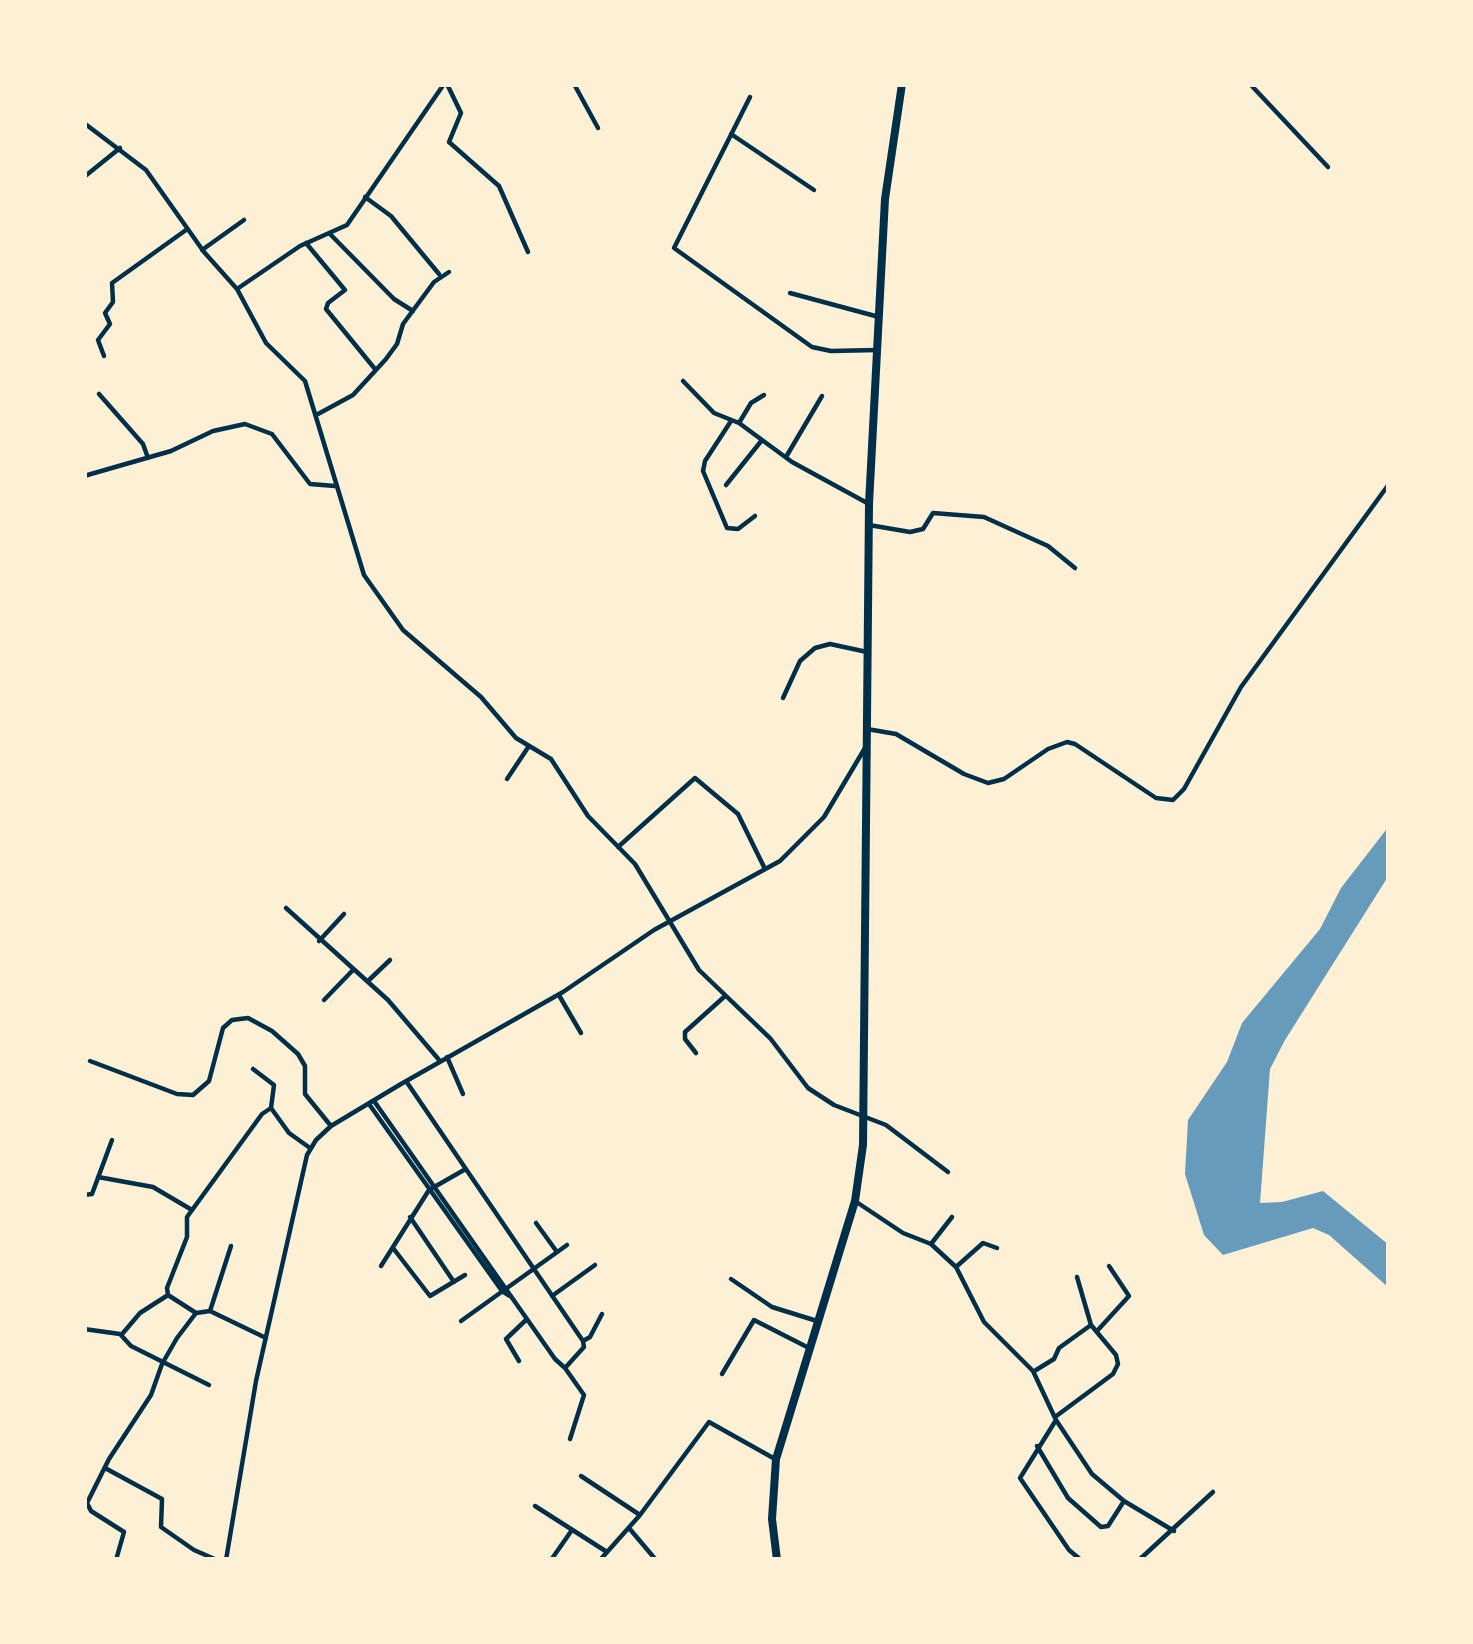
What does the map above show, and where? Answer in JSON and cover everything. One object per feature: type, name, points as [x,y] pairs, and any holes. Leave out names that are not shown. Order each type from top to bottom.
[{"type":"main road","points":[[777,1560],[772,1520],[776,1460],[855,1201],[863,1117],[869,504],[886,191],[902,84]]},
{"type":"street","points":[[237,289],[306,243],[347,224],[446,84],[461,113],[449,142],[499,186],[528,252]]},
{"type":"street","points":[[574,84],[598,128]]},
{"type":"street","points":[[1250,84],[1328,167]]},
{"type":"street","points":[[750,97],[674,248],[812,347],[877,350]]},
{"type":"street","points":[[84,123],[146,170],[186,230],[237,289],[266,343],[305,381],[354,550],[376,595],[403,630],[468,685],[511,734],[551,759],[588,816],[635,864],[699,970],[770,1038],[808,1088],[886,1125],[948,1172]]},
{"type":"street","points":[[731,134],[814,190]]},
{"type":"street","points":[[84,177],[120,148]]},
{"type":"street","points":[[364,197],[391,216],[441,276]]},
{"type":"street","points":[[202,250],[244,220]]},
{"type":"street","points":[[104,356],[98,340],[110,324],[105,313],[113,302],[112,283],[186,230]]},
{"type":"street","points":[[330,234],[394,299],[413,311]]},
{"type":"street","points":[[306,243],[345,290],[326,308],[376,370]]},
{"type":"street","points":[[316,415],[353,394],[376,370],[394,349],[403,324],[449,272]]},
{"type":"street","points":[[790,293],[879,317]]},
{"type":"street","points":[[683,381],[714,413],[739,423],[837,490],[869,504]]},
{"type":"street","points":[[98,394],[142,444],[148,458]]},
{"type":"street","points":[[739,423],[764,394]]},
{"type":"street","points":[[786,457],[821,396]]},
{"type":"street","points":[[731,421],[704,471],[725,526],[738,529],[755,516]]},
{"type":"street","points":[[84,476],[244,424],[272,434],[310,484],[335,486]]},
{"type":"street","points":[[726,485],[763,440]]},
{"type":"street","points":[[866,729],[896,734],[988,783],[1004,779],[1048,748],[1075,744],[1156,798],[1173,800],[1184,789],[1241,687],[1389,484]]},
{"type":"street","points":[[869,525],[910,532],[923,529],[933,514],[984,517],[1048,546],[1075,568]]},
{"type":"street","points":[[783,698],[800,661],[815,648],[830,644],[867,652]]},
{"type":"street","points":[[507,779],[529,746]]},
{"type":"street","points":[[105,1468],[162,1499],[161,1527],[194,1550],[221,1560],[310,1148],[332,1126],[371,1102],[765,869],[809,835],[865,748]]},
{"type":"street","points":[[618,847],[695,778],[738,814],[765,869]]},
{"type":"street","points":[[286,908],[444,1059],[464,1094]]},
{"type":"street","points":[[319,941],[344,914]]},
{"type":"street","points":[[367,982],[390,960]]},
{"type":"street","points":[[324,1000],[353,970]]},
{"type":"street","points":[[559,995],[581,1033]]},
{"type":"street","points":[[696,1053],[685,1031],[724,997]]},
{"type":"street","points":[[90,1061],[178,1094],[193,1094],[209,1081],[223,1028],[232,1020],[248,1018],[298,1054],[305,1066],[305,1094],[332,1126]]},
{"type":"street","points":[[253,1069],[274,1084],[271,1108],[289,1133],[310,1148]]},
{"type":"street","points":[[406,1081],[583,1341],[584,1347],[565,1368]]},
{"type":"street","points":[[371,1102],[584,1398],[570,1439]]},
{"type":"street","points":[[120,1334],[140,1313],[168,1295],[192,1210],[253,1123],[271,1108]]},
{"type":"street","points":[[84,1195],[92,1193],[112,1140]]},
{"type":"street","points":[[382,1266],[431,1188],[464,1170]]},
{"type":"street","points":[[98,1177],[153,1187],[192,1210]]},
{"type":"street","points":[[855,1201],[903,1233],[931,1244],[956,1267],[984,1322],[1033,1371],[1055,1419],[1092,1474],[1124,1502],[1174,1531]]},
{"type":"street","points":[[410,1217],[454,1282]]},
{"type":"street","points":[[931,1244],[952,1217]]},
{"type":"street","points":[[536,1222],[557,1252]]},
{"type":"street","points":[[956,1267],[983,1243],[997,1248]]},
{"type":"street","points":[[461,1321],[567,1245]]},
{"type":"street","points":[[209,1311],[232,1246]]},
{"type":"street","points":[[393,1249],[430,1296],[465,1275]]},
{"type":"street","points":[[552,1296],[595,1265]]},
{"type":"street","points":[[1096,1333],[1129,1296],[1108,1266]]},
{"type":"street","points":[[1077,1277],[1091,1325],[1116,1354],[1118,1369],[1055,1419],[1024,1466],[1021,1483],[1081,1560]]},
{"type":"street","points":[[731,1280],[772,1307],[818,1322]]},
{"type":"street","points":[[168,1295],[196,1313],[209,1311],[266,1338]]},
{"type":"street","points":[[116,1560],[124,1532],[86,1506],[151,1394],[162,1364],[196,1313]]},
{"type":"street","points":[[583,1341],[602,1314]]},
{"type":"street","points":[[519,1360],[506,1339],[526,1319]]},
{"type":"street","points":[[722,1374],[754,1320],[809,1348]]},
{"type":"street","points":[[1033,1371],[1054,1359],[1059,1348],[1091,1325]]},
{"type":"street","points":[[84,1329],[120,1334],[162,1364],[208,1385]]},
{"type":"street","points":[[600,1560],[709,1422],[776,1460]]},
{"type":"street","points":[[1037,1446],[1068,1498],[1101,1527],[1108,1526],[1124,1502]]},
{"type":"street","points":[[581,1476],[640,1515]]},
{"type":"street","points":[[1139,1560],[1213,1492]]},
{"type":"street","points":[[535,1506],[607,1552]]},
{"type":"street","points":[[629,1528],[656,1560]]},
{"type":"street","points":[[551,1560],[572,1530]]},
{"type":"water","points":[[1389,826],[1389,875],[1270,1069],[1260,1203],[1323,1191],[1389,1245],[1389,1288],[1329,1235],[1313,1228],[1223,1255],[1204,1235],[1185,1174],[1188,1120],[1227,1062],[1242,1023],[1320,929],[1341,888]]}]
